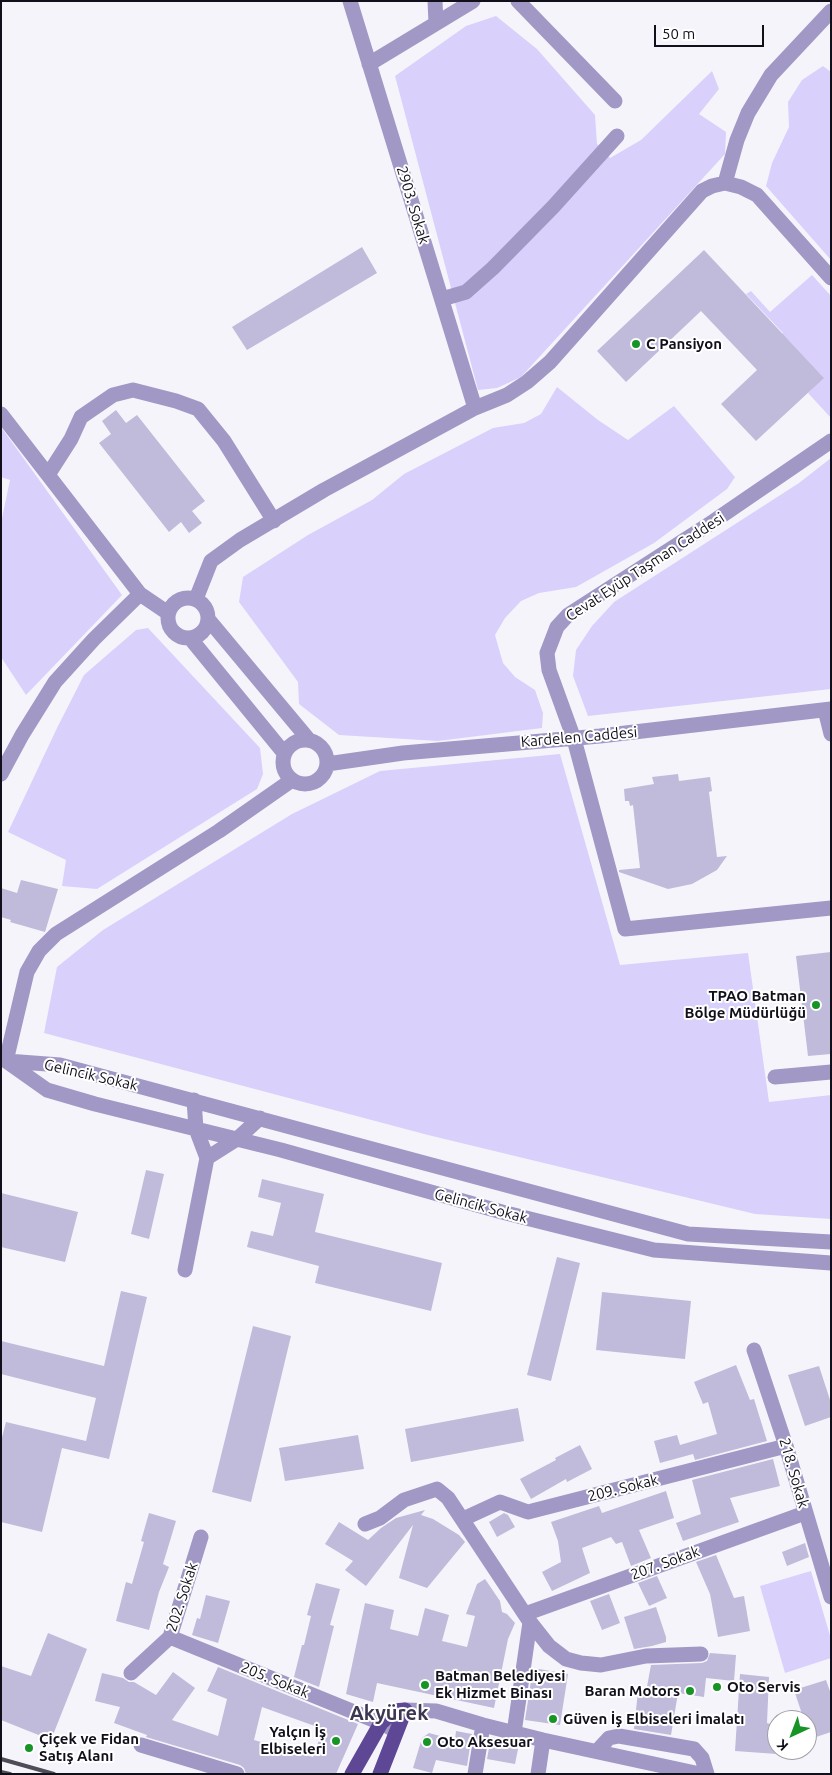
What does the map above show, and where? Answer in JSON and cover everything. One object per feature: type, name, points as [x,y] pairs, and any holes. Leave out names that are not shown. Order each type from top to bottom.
[{"type":"main road","points":[[352,1774],[381,1723],[394,1711],[405,1710],[380,1774]]},
{"type":"street","name":"2903. Sokak","points":[[350,1],[475,408]]},
{"type":"street","points":[[435,1],[436,24]]},
{"type":"street","points":[[369,64],[473,1]]},
{"type":"street","points":[[518,1],[616,100]]},
{"type":"street","points":[[725,183],[737,140],[748,113],[771,75],[831,11]]},
{"type":"street","points":[[442,299],[466,292],[493,268],[553,207],[617,136]]},
{"type":"street","points":[[196,599],[211,561],[240,540],[324,490],[475,408],[507,396],[527,382],[550,362],[702,191],[725,183],[741,187],[757,195],[831,278]]},
{"type":"street","points":[[48,475],[72,439],[81,417],[113,395],[133,390],[176,401],[198,409],[224,441],[274,521]]},
{"type":"street","points":[[1,414],[140,594],[168,613]]},
{"type":"street","name":"Cevat Eyüp Taşman Caddesi","points":[[831,441],[714,521],[568,615],[557,627],[548,653],[549,670],[574,739],[625,929],[831,908]]},
{"type":"street","points":[[1,774],[22,735],[55,682],[94,639],[140,594]]},
{"type":"street","points":[[208,619],[204,630],[200,634],[190,638],[183,637],[172,631],[168,613],[176,601],[182,598],[196,599],[205,607],[208,619],[309,740],[320,746],[326,757],[327,764],[322,776],[317,780],[304,784],[292,780],[283,768],[284,753],[294,742],[309,740]]},
{"type":"street","points":[[190,638],[284,753]]},
{"type":"street","points":[[828,709],[831,734]]},
{"type":"street","name":"Kardelen Caddesi","points":[[327,764],[403,753],[574,739],[828,709]]},
{"type":"street","points":[[4,1060],[27,972],[39,951],[56,934],[219,831],[292,780]]},
{"type":"street","name":"Gelincik Sokak","points":[[4,1060],[60,1065],[688,1234],[831,1242]]},
{"type":"street","name":"Gelincik Sokak","points":[[4,1060],[47,1090],[94,1104],[237,1139],[502,1212],[654,1250],[831,1263]]},
{"type":"street","points":[[775,1077],[831,1072]]},
{"type":"street","points":[[184,1270],[207,1158],[196,1129],[194,1100]]},
{"type":"street","points":[[207,1158],[237,1139],[260,1118]]},
{"type":"street","points":[[649,1223],[654,1250]]},
{"type":"street","name":"218. Sokak","points":[[754,1350],[786,1446],[831,1597]]},
{"type":"street","name":"209. Sokak","points":[[462,1519],[500,1502],[528,1512],[786,1446]]},
{"type":"street","points":[[365,1524],[380,1518],[404,1500],[437,1489],[448,1498],[528,1618],[549,1646],[566,1658],[581,1663],[601,1665],[646,1656],[701,1654]]},
{"type":"street","name":"207. Sokak","points":[[528,1618],[805,1512]]},
{"type":"street","name":"202. Sokak","points":[[131,1673],[170,1636],[201,1537]]},
{"type":"street","points":[[514,1732],[528,1618]]},
{"type":"street","name":"205. Sokak","points":[[170,1636],[381,1723],[396,1731]]},
{"type":"street","points":[[405,1710],[436,1711],[483,1725],[597,1751],[665,1770],[700,1774]]},
{"type":"street","points":[[475,1774],[483,1725]]},
{"type":"street","points":[[597,1751],[609,1738],[620,1736],[694,1749],[702,1758],[707,1774]]},
{"type":"street","points":[[538,1774],[543,1740]]},
{"type":"street","points":[[141,1745],[237,1774]]},
{"type":"shaded area","points":[[496,16],[537,49],[595,115],[597,144],[610,158],[641,140],[712,71],[719,89],[699,114],[726,132],[725,154],[521,377],[497,388],[478,390],[395,76],[466,26]]},
{"type":"shaded area","points":[[823,66],[831,72],[831,260],[766,186],[772,163],[789,127],[788,102],[802,80]]},
{"type":"shaded area","points":[[812,275],[831,296],[831,418],[808,393],[823,377],[788,340],[768,347],[783,333],[746,294],[751,291],[770,312]]},
{"type":"shaded area","points":[[557,387],[598,420],[628,440],[674,406],[735,477],[727,489],[654,543],[576,587],[539,593],[521,601],[505,618],[495,635],[503,663],[515,677],[535,690],[543,713],[542,728],[438,741],[339,735],[299,704],[298,682],[239,602],[243,577],[308,535],[372,500],[404,474],[493,428],[524,423],[541,414]]},
{"type":"shaded area","points":[[1,427],[122,595],[26,695],[1,657],[1,523],[10,480],[1,477]]},
{"type":"shaded area","points":[[831,458],[831,689],[588,716],[573,676],[576,650],[592,626],[614,602],[799,483]]},
{"type":"shaded area","points":[[148,628],[260,748],[263,774],[257,789],[97,889],[62,886],[66,860],[8,832],[84,675],[136,630]]},
{"type":"shaded area","points":[[560,754],[620,965],[748,953],[769,1102],[831,1095],[831,1219],[755,1214],[428,1135],[44,1033],[57,967],[103,930],[292,814],[380,771]]},
{"type":"shaded area","points":[[811,1571],[831,1639],[831,1658],[785,1673],[760,1586]]},
{"type":"building","points":[[362,247],[377,273],[247,350],[232,327]]},
{"type":"building","name":"C Pansiyon","points":[[704,250],[824,378],[756,441],[721,404],[757,370],[701,311],[626,382],[597,351]]},
{"type":"building","points":[[116,410],[126,423],[137,415],[205,501],[192,511],[202,523],[189,533],[181,522],[169,532],[99,443],[111,434],[102,421]]},
{"type":"building","points":[[678,774],[679,781],[710,777],[712,791],[709,792],[717,857],[727,856],[717,870],[692,884],[668,889],[619,872],[619,870],[640,868],[633,805],[630,806],[629,801],[625,801],[624,789],[654,784],[652,777]]},
{"type":"building","points":[[21,880],[58,889],[45,932],[10,922],[11,920],[1,917],[1,888],[17,893]]},
{"type":"building","name":"TPAO Batman Bölge Müdürlüğü","points":[[831,952],[831,1054],[808,1056],[796,956]]},
{"type":"building","points":[[146,1170],[164,1174],[149,1239],[131,1234]]},
{"type":"building","points":[[262,1179],[324,1194],[315,1232],[442,1263],[431,1311],[315,1283],[319,1266],[247,1247],[251,1231],[273,1236],[281,1203],[258,1197]]},
{"type":"building","points":[[1,1193],[78,1212],[65,1262],[1,1247]]},
{"type":"building","points":[[557,1257],[580,1263],[551,1381],[527,1375]]},
{"type":"building","points":[[121,1291],[147,1297],[109,1459],[62,1448],[42,1532],[1,1522],[1,1441],[6,1422],[86,1441],[96,1398],[1,1374],[1,1341],[104,1366]]},
{"type":"building","points":[[602,1292],[691,1301],[685,1359],[596,1350]]},
{"type":"building","points":[[253,1326],[291,1336],[251,1502],[212,1492]]},
{"type":"building","points":[[736,1365],[750,1400],[754,1399],[767,1441],[695,1460],[693,1454],[660,1463],[654,1441],[677,1435],[680,1445],[717,1434],[708,1402],[703,1404],[694,1382]]},
{"type":"building","points":[[819,1366],[831,1403],[831,1417],[805,1426],[788,1375]]},
{"type":"building","points":[[518,1408],[524,1441],[411,1462],[405,1429]]},
{"type":"building","points":[[358,1435],[364,1469],[285,1481],[279,1448]]},
{"type":"building","points":[[580,1445],[592,1469],[567,1482],[566,1479],[531,1499],[520,1479]]},
{"type":"building","points":[[773,1459],[780,1486],[730,1498],[739,1522],[683,1541],[676,1523],[701,1514],[692,1480]]},
{"type":"building","points":[[666,1491],[674,1518],[639,1530],[651,1558],[631,1566],[622,1542],[616,1544],[611,1537],[582,1548],[590,1573],[552,1591],[542,1572],[561,1562],[558,1541],[551,1522],[599,1506],[602,1513]]},
{"type":"building","points":[[425,1510],[421,1515],[433,1519],[459,1535],[465,1542],[427,1588],[399,1578],[413,1525],[366,1586],[345,1570],[353,1561],[325,1544],[339,1522],[368,1540],[396,1518]]},
{"type":"building","points":[[149,1513],[176,1521],[163,1564],[169,1567],[159,1592],[149,1630],[116,1621],[126,1582],[132,1584],[144,1542],[141,1541]]},
{"type":"building","points":[[504,1513],[508,1515],[515,1527],[497,1537],[489,1522]]},
{"type":"building","points":[[805,1543],[809,1557],[787,1566],[782,1552]]},
{"type":"building","points":[[716,1555],[734,1598],[744,1596],[750,1631],[718,1637],[710,1594],[696,1562]]},
{"type":"building","points":[[657,1576],[667,1598],[649,1606],[638,1583]]},
{"type":"building","points":[[485,1579],[500,1601],[502,1612],[507,1614],[515,1623],[508,1639],[494,1708],[377,1683],[373,1702],[346,1694],[365,1603],[394,1610],[390,1629],[418,1636],[425,1608],[449,1615],[442,1641],[467,1647],[475,1616],[466,1614],[477,1584]]},
{"type":"building","points":[[316,1583],[340,1589],[330,1625],[334,1626],[319,1687],[294,1677],[311,1616],[307,1615]]},
{"type":"building","points":[[609,1594],[620,1623],[602,1630],[590,1601]]},
{"type":"building","points":[[206,1595],[230,1601],[218,1643],[192,1635],[197,1618],[200,1619]]},
{"type":"building","points":[[656,1607],[666,1642],[634,1649],[624,1617]]},
{"type":"building","points":[[48,1633],[87,1649],[51,1740],[1,1720],[1,1666],[31,1676]]},
{"type":"building","points":[[710,1653],[736,1655],[734,1681],[706,1678],[704,1697],[678,1693],[671,1735],[634,1729],[638,1691],[646,1692],[651,1665],[702,1663],[707,1661]]},
{"type":"building","points":[[218,1667],[358,1724],[336,1774],[246,1774],[244,1768],[240,1765],[146,1737],[147,1735],[114,1723],[120,1707],[95,1701],[102,1673],[134,1682],[156,1695],[173,1672],[195,1688],[172,1720],[218,1736],[227,1699],[207,1691]],"holes":[[[262,1707],[323,1729],[313,1757],[254,1740]]]},
{"type":"building","points":[[533,1668],[568,1674],[560,1725],[525,1720]]},
{"type":"building","points":[[740,1674],[769,1677],[767,1753],[735,1751]]},
{"type":"building","points":[[826,1680],[831,1694],[831,1732],[817,1737],[817,1710],[801,1710],[794,1690]]},
{"type":"building","points":[[456,1731],[472,1734],[467,1766],[436,1760],[432,1773],[413,1768],[422,1738],[429,1733],[455,1740]]},
{"type":"building","points":[[491,1737],[519,1744],[515,1764],[487,1759]]},
{"type":"railway","points":[[1,1759],[54,1774]]},
{"type":"railway","points":[[1,1772],[10,1774]]},
{"type":"place","name":"C Pansiyon","points":[[636,344]]},
{"type":"place","name":"TPAO Batman Bölge Müdürlüğü","points":[[816,1005]]},
{"type":"place","name":"Batman Belediyesi Ek Hizmet Binası","points":[[425,1685]]},
{"type":"place","name":"Oto Servis","points":[[717,1687]]},
{"type":"place","name":"Baran Motors","points":[[690,1691]]},
{"type":"place","name":"Güven İş Elbiseleri İmalatı","points":[[553,1719]]},
{"type":"place","name":"Yalçın İş Elbiseleri","points":[[336,1741]]},
{"type":"place","name":"Oto Aksesuar","points":[[427,1742]]},
{"type":"place","name":"Çiçek ve Fidan Satış Alanı","points":[[29,1748]]},
{"type":"district","name":"Akyürek","points":[[389,1713]]}]
